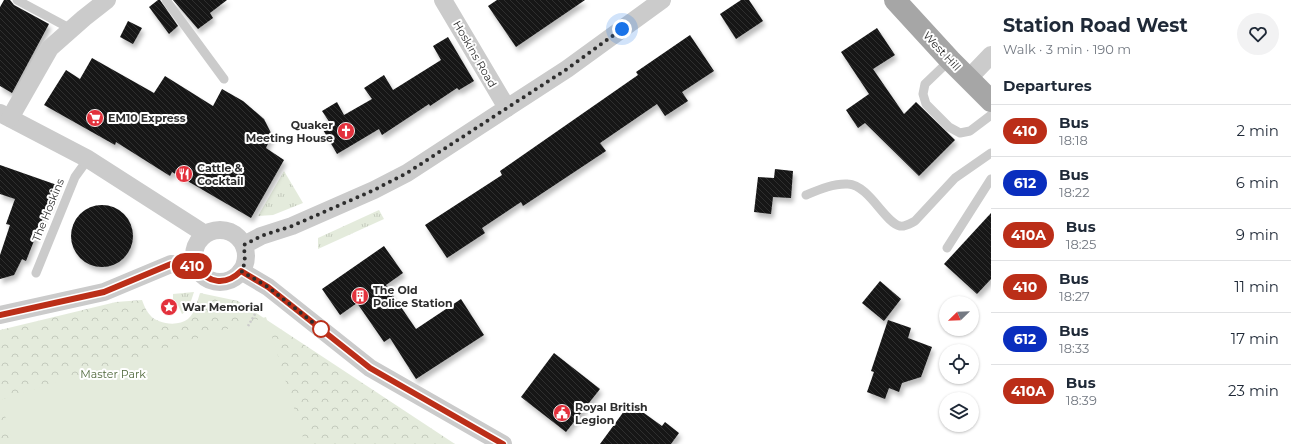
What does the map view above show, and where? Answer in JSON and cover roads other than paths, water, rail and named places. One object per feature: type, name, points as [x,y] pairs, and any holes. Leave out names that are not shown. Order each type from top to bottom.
[{"type":"main road","name":"West Hill","points":[[895,0],[968,79],[991,101]]},
{"type":"street","points":[[107,0],[50,48],[5,116],[88,159],[205,234]]},
{"type":"street","name":"Hoskins Road","points":[[443,0],[506,108]]},
{"type":"street","points":[[244,245],[261,236],[292,226],[374,190],[401,176],[567,69],[662,0]]},
{"type":"street","points":[[968,79],[991,55]]},
{"type":"street","points":[[212,230],[227,230],[240,239],[244,245],[245,263],[235,278],[217,282],[201,274],[196,266],[194,252],[200,239],[205,234],[212,230]]},
{"type":"street","points":[[0,315],[104,292],[171,264],[196,266]]},
{"type":"street","points":[[241,271],[268,287],[370,368],[503,444]]},
{"type":"lane","points":[[17,0],[71,29]]},
{"type":"lane","points":[[166,0],[224,79]]},
{"type":"lane","points":[[950,60],[925,84],[922,94],[926,104],[949,127],[960,133],[970,131],[991,115]]},
{"type":"lane","points":[[806,196],[836,185],[854,185],[862,190],[894,222],[900,226],[907,225],[915,221],[955,178],[991,153]]},
{"type":"lane","name":"The Hoskins","points":[[36,273],[75,177],[88,159]]},
{"type":"lane","points":[[947,248],[991,179]]},
{"type":"place","name":"EM10 Express","points":[[95,118]]},
{"type":"place","name":"Quaker Meeting House","points":[[346,131]]},
{"type":"place","name":"Cattle & Cocktail","points":[[184,174]]},
{"type":"place","name":"The Old Police Station","points":[[360,296]]},
{"type":"place","name":"War Memorial","points":[[169,307]]},
{"type":"place","name":"Royal British Legion","points":[[562,413]]},
{"type":"park label","name":"Master Park","points":[[113,374]]}]
